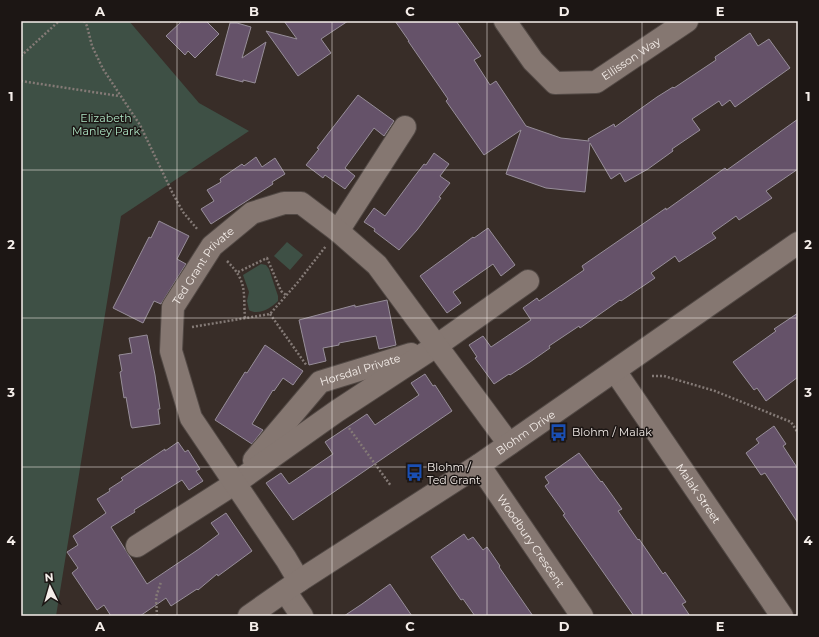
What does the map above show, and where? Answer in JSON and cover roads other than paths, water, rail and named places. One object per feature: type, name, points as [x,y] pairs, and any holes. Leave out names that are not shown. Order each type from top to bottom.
[{"type":"street","name":"Ellisson Way","points":[[505,21],[533,61],[555,83],[562,83],[596,82],[686,21]]},
{"type":"street","points":[[338,231],[405,127]]},
{"type":"street","name":"Ted Grant Private","points":[[292,586],[286,559],[234,484],[191,418],[171,351],[173,307],[212,246],[252,212],[284,203],[301,203],[338,231],[377,265],[509,444]]},
{"type":"street","name":"Blohm Drive","points":[[249,616],[292,586],[479,465],[798,243]]},
{"type":"street","name":"Horsdal Private","points":[[137,546],[234,484],[337,411],[436,346],[528,281]]},
{"type":"street","name":"Horsdal Private","points":[[234,484],[320,382],[436,346]]},
{"type":"street","name":"Malak Street","points":[[615,371],[782,616]]},
{"type":"street","name":"Woodbury Crescent","points":[[479,465],[582,616]]},
{"type":"street","points":[[292,586],[302,616]]},
{"type":"place","name":"Blohm / Malak","points":[[559,432]]},
{"type":"place","name":"Blohm / Ted Grant","points":[[414,473]]},
{"type":"park label","name":"Elizabeth Manley Park","points":[[106,124]]}]
